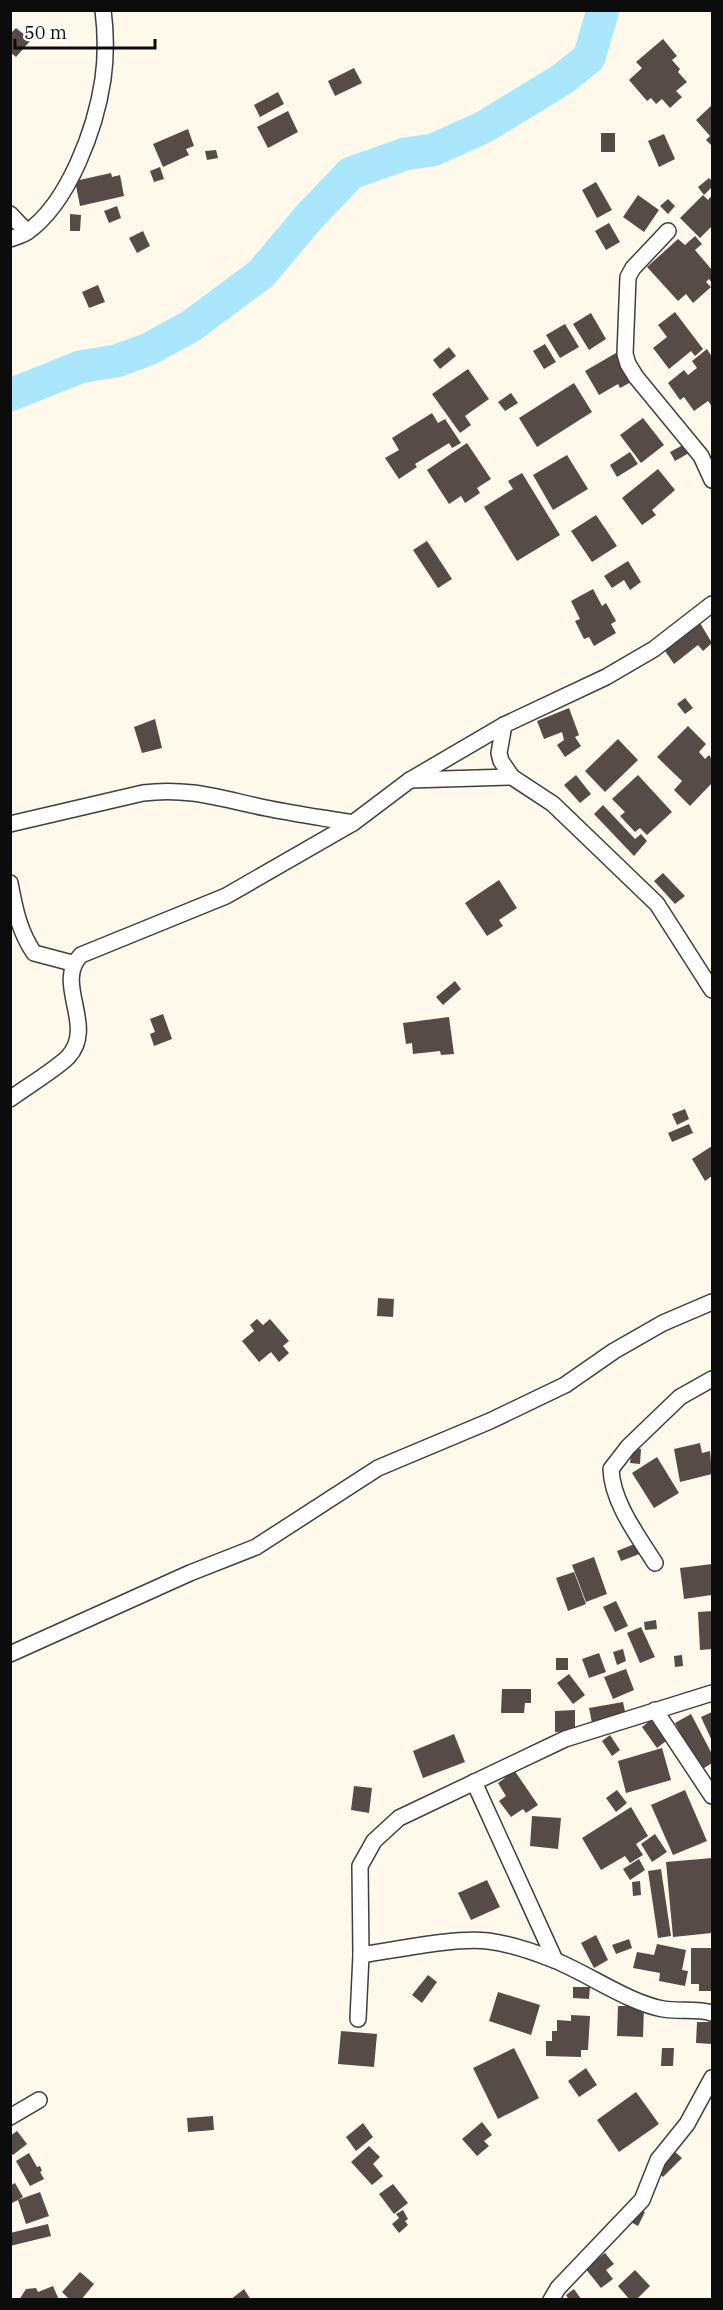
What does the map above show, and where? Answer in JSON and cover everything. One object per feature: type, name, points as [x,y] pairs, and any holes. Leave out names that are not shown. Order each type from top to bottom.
[{"type":"street","points":[[10,239],[27,232],[52,208],[71,176],[93,125],[103,78],[106,29],[104,10]]},
{"type":"street","points":[[10,214],[27,232]]},
{"type":"street","points":[[668,231],[633,268],[628,277],[625,354],[636,377],[707,452],[712,480]]},
{"type":"street","points":[[10,1099],[68,1056],[76,1043],[78,1023],[70,976],[72,963],[81,955],[226,896],[353,823],[410,780],[504,725],[606,677],[654,649],[712,604]]},
{"type":"street","points":[[504,725],[499,753],[501,761],[512,777],[553,804],[657,904],[712,990]]},
{"type":"street","points":[[410,780],[512,777]]},
{"type":"street","points":[[10,824],[165,790],[185,791],[353,823]]},
{"type":"street","points":[[10,883],[17,922],[34,953],[72,963]]},
{"type":"street","points":[[10,1653],[190,1573],[256,1547],[378,1468],[490,1421],[565,1385],[614,1351],[663,1323],[712,1302]]},
{"type":"street","points":[[655,1563],[615,1491],[611,1469],[628,1446],[680,1397],[712,1379]]},
{"type":"street","points":[[358,2019],[361,1955],[360,1866],[374,1841],[399,1818],[565,1740],[712,1693]]},
{"type":"street","points":[[655,1710],[712,1796]]},
{"type":"street","points":[[474,1782],[555,1960]]},
{"type":"street","points":[[361,1955],[450,1942],[487,1941],[523,1949],[555,1960],[627,1996],[663,2009],[698,2009],[712,2013]]},
{"type":"street","points":[[551,2300],[558,2288],[642,2200],[658,2160],[687,2124],[712,2078]]},
{"type":"street","points":[[10,2117],[39,2100]]},
{"type":"building","points":[[16,28],[31,40],[16,57],[10,52],[10,34]]},
{"type":"building","points":[[663,39],[677,56],[672,60],[680,69],[678,72],[687,82],[676,91],[682,97],[670,108],[662,99],[656,104],[651,98],[647,101],[629,80],[642,68],[636,62]]},
{"type":"building","points":[[354,68],[362,83],[335,96],[328,81]]},
{"type":"building","points":[[278,92],[284,104],[260,117],[254,105]]},
{"type":"building","points":[[712,105],[712,146],[706,140],[710,136],[696,120]]},
{"type":"building","points":[[288,111],[298,132],[268,148],[257,127]]},
{"type":"building","points":[[188,129],[194,146],[186,149],[189,155],[163,167],[153,144]]},
{"type":"building","points":[[601,133],[615,133],[615,152],[601,152]]},
{"type":"building","points":[[664,134],[675,159],[659,167],[648,141]]},
{"type":"building","points":[[216,150],[218,158],[207,160],[205,151]]},
{"type":"building","points":[[160,167],[164,179],[154,182],[150,171]]},
{"type":"building","points":[[111,173],[112,177],[120,175],[124,196],[80,206],[75,181]]},
{"type":"building","points":[[709,178],[712,181],[712,187],[704,195],[698,187]]},
{"type":"building","points":[[596,182],[612,210],[597,218],[582,190]]},
{"type":"building","points":[[638,195],[659,210],[644,232],[623,217]]},
{"type":"building","points":[[703,195],[708,200],[712,195],[712,226],[700,238],[680,218]]},
{"type":"building","points":[[668,199],[675,206],[668,214],[660,206]]},
{"type":"building","points":[[117,206],[121,218],[109,223],[104,211]]},
{"type":"building","points":[[70,214],[81,215],[80,231],[70,231]]},
{"type":"building","points":[[609,223],[620,242],[606,250],[595,231]]},
{"type":"building","points":[[143,231],[150,246],[137,253],[129,238]]},
{"type":"building","points":[[695,236],[702,244],[695,250],[712,270],[712,283],[709,279],[706,282],[711,287],[693,303],[686,294],[678,301],[647,267],[678,239],[685,245]]},
{"type":"building","points":[[98,285],[105,302],[89,308],[82,292]]},
{"type":"building","points":[[675,312],[703,349],[695,356],[691,351],[669,369],[653,348],[667,337],[658,325]]},
{"type":"building","points":[[591,313],[606,339],[589,350],[573,324]]},
{"type":"building","points":[[565,324],[579,347],[560,358],[546,335]]},
{"type":"building","points":[[545,344],[556,362],[544,369],[533,351]]},
{"type":"building","points":[[449,347],[456,356],[440,369],[433,360]]},
{"type":"building","points":[[707,349],[712,357],[712,404],[708,401],[694,411],[684,397],[680,400],[668,383],[684,370],[688,375],[697,368],[692,361]]},
{"type":"building","points":[[616,353],[633,381],[620,388],[618,384],[599,395],[585,371]]},
{"type":"building","points":[[468,369],[489,399],[465,416],[471,425],[460,433],[432,394]]},
{"type":"building","points":[[574,383],[592,412],[537,447],[519,418]]},
{"type":"building","points":[[511,393],[518,403],[505,411],[498,402]]},
{"type":"building","points":[[432,413],[438,423],[445,419],[461,443],[452,448],[449,443],[415,464],[417,467],[399,479],[385,458],[399,450],[392,438]]},
{"type":"building","points":[[643,418],[664,445],[641,463],[620,435]]},
{"type":"building","points":[[467,443],[491,479],[477,488],[480,493],[465,503],[461,496],[449,504],[427,470]]},
{"type":"building","points":[[683,445],[689,453],[675,461],[670,452]]},
{"type":"building","points":[[630,452],[638,464],[617,477],[610,465]]},
{"type":"building","points":[[567,455],[588,489],[553,510],[533,475]]},
{"type":"building","points":[[658,469],[675,490],[652,510],[656,515],[642,525],[622,498]]},
{"type":"building","points":[[522,473],[560,535],[517,561],[484,507],[513,489],[508,481]]},
{"type":"building","points":[[596,515],[617,546],[592,562],[571,531]]},
{"type":"building","points":[[427,541],[452,579],[438,588],[413,550]]},
{"type":"building","points":[[628,561],[641,582],[630,590],[624,580],[612,588],[604,576]]},
{"type":"building","points":[[593,589],[602,606],[606,603],[616,621],[611,624],[616,633],[594,646],[589,637],[584,639],[575,621],[580,619],[571,601]]},
{"type":"building","points":[[700,623],[712,643],[703,651],[698,645],[674,664],[665,651]]},
{"type":"building","points":[[685,698],[693,708],[685,714],[677,704]]},
{"type":"building","points":[[569,708],[579,735],[575,737],[581,746],[565,757],[557,745],[564,740],[562,732],[544,739],[537,721]]},
{"type":"building","points":[[155,719],[162,748],[142,753],[134,727]]},
{"type":"building","points":[[688,726],[706,744],[699,752],[705,759],[709,755],[712,759],[712,783],[690,806],[674,790],[682,781],[657,757]]},
{"type":"building","points":[[618,739],[638,760],[605,792],[585,771]]},
{"type":"building","points":[[576,775],[591,794],[580,803],[564,785]]},
{"type":"building","points":[[638,775],[672,812],[647,835],[640,828],[635,832],[620,816],[625,812],[612,799]]},
{"type":"building","points":[[603,805],[635,839],[641,834],[647,841],[634,856],[594,814]]},
{"type":"building","points":[[663,873],[685,896],[675,904],[654,881]]},
{"type":"building","points":[[499,880],[517,908],[499,920],[503,926],[487,936],[465,903]]},
{"type":"building","points":[[455,981],[461,989],[443,1005],[436,997]]},
{"type":"building","points":[[163,1014],[172,1039],[154,1046],[150,1034],[155,1032],[150,1019]]},
{"type":"building","points":[[449,1017],[454,1054],[441,1055],[440,1051],[413,1054],[412,1043],[406,1044],[403,1023]]},
{"type":"building","points":[[685,1109],[689,1119],[677,1125],[672,1114]]},
{"type":"building","points":[[689,1124],[693,1133],[672,1142],[668,1133]]},
{"type":"building","points":[[712,1146],[712,1176],[705,1181],[692,1159]]},
{"type":"building","points":[[378,1298],[394,1299],[393,1317],[377,1316]]},
{"type":"building","points":[[257,1319],[263,1325],[270,1319],[289,1341],[283,1346],[289,1353],[279,1362],[271,1352],[259,1362],[242,1341],[254,1331],[250,1325]]},
{"type":"building","points":[[700,1443],[702,1453],[710,1451],[712,1474],[680,1482],[674,1449]]},
{"type":"building","points":[[632,1448],[641,1449],[640,1464],[630,1463]]},
{"type":"building","points":[[657,1457],[679,1493],[654,1508],[632,1473]]},
{"type":"building","points":[[637,1543],[642,1553],[621,1561],[617,1551]]},
{"type":"building","points":[[594,1557],[607,1594],[586,1602],[572,1565]]},
{"type":"building","points":[[712,1564],[712,1595],[684,1599],[680,1568]]},
{"type":"building","points":[[574,1572],[586,1604],[568,1611],[556,1578]]},
{"type":"building","points":[[616,1601],[628,1626],[615,1632],[603,1607]]},
{"type":"building","points":[[712,1611],[712,1649],[700,1650],[698,1612]]},
{"type":"building","points":[[656,1620],[657,1629],[645,1630],[644,1622]]},
{"type":"building","points":[[641,1627],[655,1657],[640,1663],[627,1633]]},
{"type":"building","points":[[623,1649],[626,1661],[617,1665],[613,1652]]},
{"type":"building","points":[[599,1653],[606,1672],[589,1678],[582,1659]]},
{"type":"building","points":[[682,1655],[683,1666],[675,1667],[674,1656]]},
{"type":"building","points":[[556,1658],[568,1658],[568,1670],[556,1670]]},
{"type":"building","points":[[626,1669],[634,1690],[613,1699],[604,1677]]},
{"type":"building","points":[[569,1674],[585,1695],[573,1704],[557,1683]]},
{"type":"building","points":[[502,1689],[531,1689],[531,1703],[525,1703],[524,1713],[501,1713]]},
{"type":"building","points":[[623,1702],[626,1716],[592,1723],[589,1708]]},
{"type":"building","points":[[575,1710],[575,1731],[555,1732],[555,1711]]},
{"type":"building","points":[[712,1712],[712,1741],[701,1717]]},
{"type":"building","points":[[691,1714],[712,1754],[712,1763],[701,1770],[675,1723]]},
{"type":"building","points":[[651,1720],[666,1741],[657,1748],[642,1727]]},
{"type":"building","points":[[454,1734],[465,1762],[423,1778],[413,1751]]},
{"type":"building","points":[[610,1735],[620,1750],[612,1756],[602,1741]]},
{"type":"building","points":[[662,1748],[671,1780],[626,1793],[618,1761]]},
{"type":"building","points":[[512,1767],[538,1805],[526,1813],[523,1809],[511,1817],[499,1801],[506,1796],[498,1783],[505,1778],[502,1774]]},
{"type":"building","points":[[354,1786],[372,1788],[369,1813],[351,1810]]},
{"type":"building","points":[[617,1790],[627,1803],[616,1812],[606,1798]]},
{"type":"building","points":[[685,1790],[707,1841],[673,1855],[651,1805]]},
{"type":"building","points":[[631,1807],[648,1836],[636,1844],[643,1855],[630,1863],[625,1856],[601,1870],[582,1838]]},
{"type":"building","points":[[532,1816],[561,1818],[558,1849],[530,1846]]},
{"type":"building","points":[[655,1834],[667,1852],[652,1862],[641,1844]]},
{"type":"building","points":[[712,1858],[712,1933],[673,1937],[666,1862]]},
{"type":"building","points":[[639,1859],[645,1870],[630,1880],[623,1869]]},
{"type":"building","points":[[661,1869],[671,1936],[658,1938],[648,1871]]},
{"type":"building","points":[[487,1880],[500,1907],[471,1920],[458,1893]]},
{"type":"building","points":[[640,1881],[641,1895],[633,1896],[632,1882]]},
{"type":"building","points":[[596,1935],[608,1960],[594,1968],[581,1943]]},
{"type":"building","points":[[629,1939],[632,1948],[616,1954],[612,1945]]},
{"type":"building","points":[[657,1944],[686,1950],[682,1970],[688,1971],[685,1986],[659,1981],[660,1973],[633,1968],[637,1952],[654,1955]]},
{"type":"building","points":[[691,1948],[712,1948],[712,1991],[699,1991],[699,1984],[691,1984]]},
{"type":"building","points":[[428,1975],[437,1982],[422,2003],[412,1995]]},
{"type":"building","points":[[573,1987],[590,1987],[589,1999],[573,1998]]},
{"type":"building","points":[[498,1992],[540,2005],[531,2035],[489,2021]]},
{"type":"building","points":[[618,2006],[644,2006],[643,2037],[617,2036]]},
{"type":"building","points":[[571,2015],[590,2016],[588,2050],[581,2050],[581,2057],[546,2056],[546,2041],[552,2041],[552,2031],[557,2031],[557,2020],[571,2021]]},
{"type":"building","points":[[697,2022],[712,2022],[712,2044],[696,2043]]},
{"type":"building","points":[[341,2031],[377,2034],[374,2067],[338,2064]]},
{"type":"building","points":[[514,2048],[539,2098],[498,2119],[473,2068]]},
{"type":"building","points":[[662,2048],[674,2048],[673,2066],[661,2066]]},
{"type":"building","points":[[586,2068],[597,2085],[579,2097],[568,2081]]},
{"type":"building","points":[[636,2092],[659,2124],[619,2152],[597,2120]]},
{"type":"building","points":[[213,2116],[214,2130],[188,2132],[187,2118]]},
{"type":"building","points":[[482,2122],[492,2135],[484,2141],[489,2146],[477,2156],[462,2139]]},
{"type":"building","points":[[363,2123],[373,2137],[356,2151],[346,2137]]},
{"type":"building","points":[[17,2131],[27,2144],[13,2155],[10,2152],[10,2136]]},
{"type":"building","points":[[369,2146],[380,2157],[373,2164],[383,2176],[372,2185],[351,2162]]},
{"type":"building","points":[[674,2151],[682,2158],[663,2177],[655,2169]]},
{"type":"building","points":[[29,2153],[37,2167],[40,2166],[44,2179],[30,2186],[16,2161]]},
{"type":"building","points":[[15,2183],[23,2197],[10,2204],[10,2186]]},
{"type":"building","points":[[393,2184],[408,2203],[394,2214],[379,2194]]},
{"type":"building","points":[[40,2192],[49,2216],[26,2224],[18,2200]]},
{"type":"building","points":[[636,2208],[645,2212],[638,2226],[629,2221]]},
{"type":"building","points":[[403,2210],[408,2219],[405,2221],[408,2225],[399,2233],[392,2224],[399,2218],[396,2214]]},
{"type":"building","points":[[48,2224],[51,2236],[10,2246],[10,2233]]},
{"type":"building","points":[[605,2253],[614,2264],[606,2270],[613,2279],[601,2288],[585,2268]]},
{"type":"building","points":[[635,2270],[650,2286],[636,2300],[630,2300],[618,2286]]},
{"type":"building","points":[[80,2272],[94,2284],[81,2300],[70,2300],[62,2292]]},
{"type":"building","points":[[53,2286],[59,2300],[19,2300],[26,2289],[36,2288],[38,2292]]},
{"type":"building","points":[[244,2289],[251,2300],[230,2300]]},
{"type":"building","points":[[574,2289],[580,2300],[569,2300],[566,2295]]},
{"type":"waterway","points":[[10,395],[80,367],[116,361],[149,349],[191,326],[261,274],[309,217],[351,173],[405,154],[433,150],[484,127],[561,80],[589,58],[603,10]]}]
